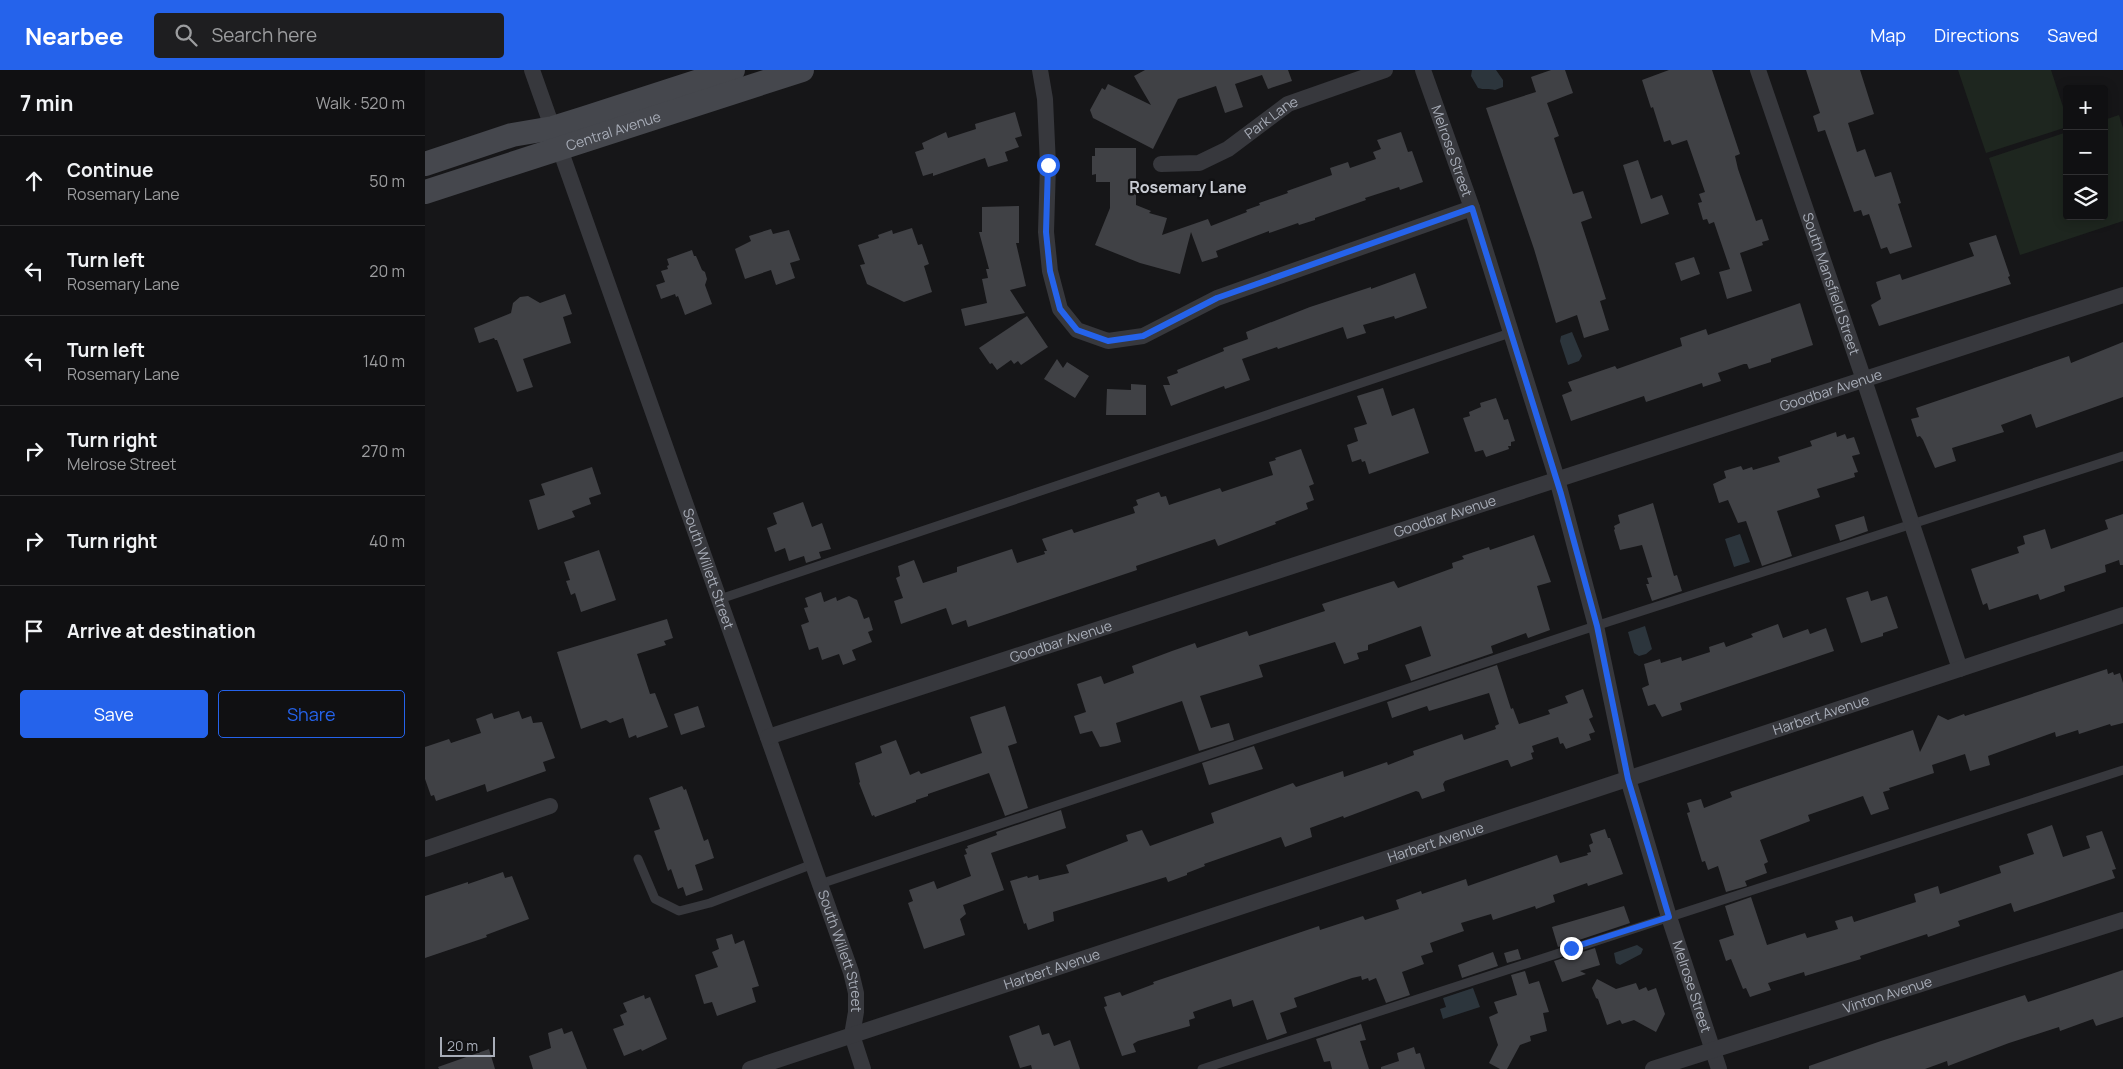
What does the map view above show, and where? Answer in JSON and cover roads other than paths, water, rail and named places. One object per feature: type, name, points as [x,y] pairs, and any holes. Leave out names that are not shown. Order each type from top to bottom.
[{"type":"main road","name":"Central Avenue","points":[[425,192],[557,138],[733,70]]},
{"type":"main road","name":"Central Avenue","points":[[425,164],[512,135],[557,138],[791,72]]},
{"type":"street","name":"South Willett Street","points":[[532,70],[851,972],[856,993],[856,1012],[852,1035],[863,1069]]},
{"type":"street","points":[[1040,70],[1045,99],[1048,165],[1046,232],[1050,271],[1060,309],[1077,330],[1108,341],[1143,336],[1217,298],[1472,208]]},
{"type":"street","name":"Park Lane","points":[[1161,164],[1199,163],[1228,149],[1288,104],[1385,70]]},
{"type":"street","name":"Melrose Street","points":[[1423,70],[1472,208],[1557,479],[1597,626],[1628,779],[1669,917],[1719,1069]]},
{"type":"street","name":"South Mansfield Street","points":[[1758,70],[1960,668]]},
{"type":"street","name":"Goodbar Avenue","points":[[768,737],[2123,295]]},
{"type":"street","name":"Harbert Avenue","points":[[750,1069],[2123,615]]},
{"type":"street","points":[[425,849],[550,806]]},
{"type":"street","name":"Vinton Avenue","points":[[1653,1069],[2123,920]]},
{"type":"lane","points":[[720,600],[1510,333]]},
{"type":"lane","points":[[820,884],[1597,626],[2123,456]]},
{"type":"lane","points":[[1202,1069],[2123,770]]},
{"type":"lane","points":[[638,859],[655,899],[679,911],[710,902],[813,864]]},
{"type":"district","name":"Rosemary Lane","points":[[1188,187]]}]
